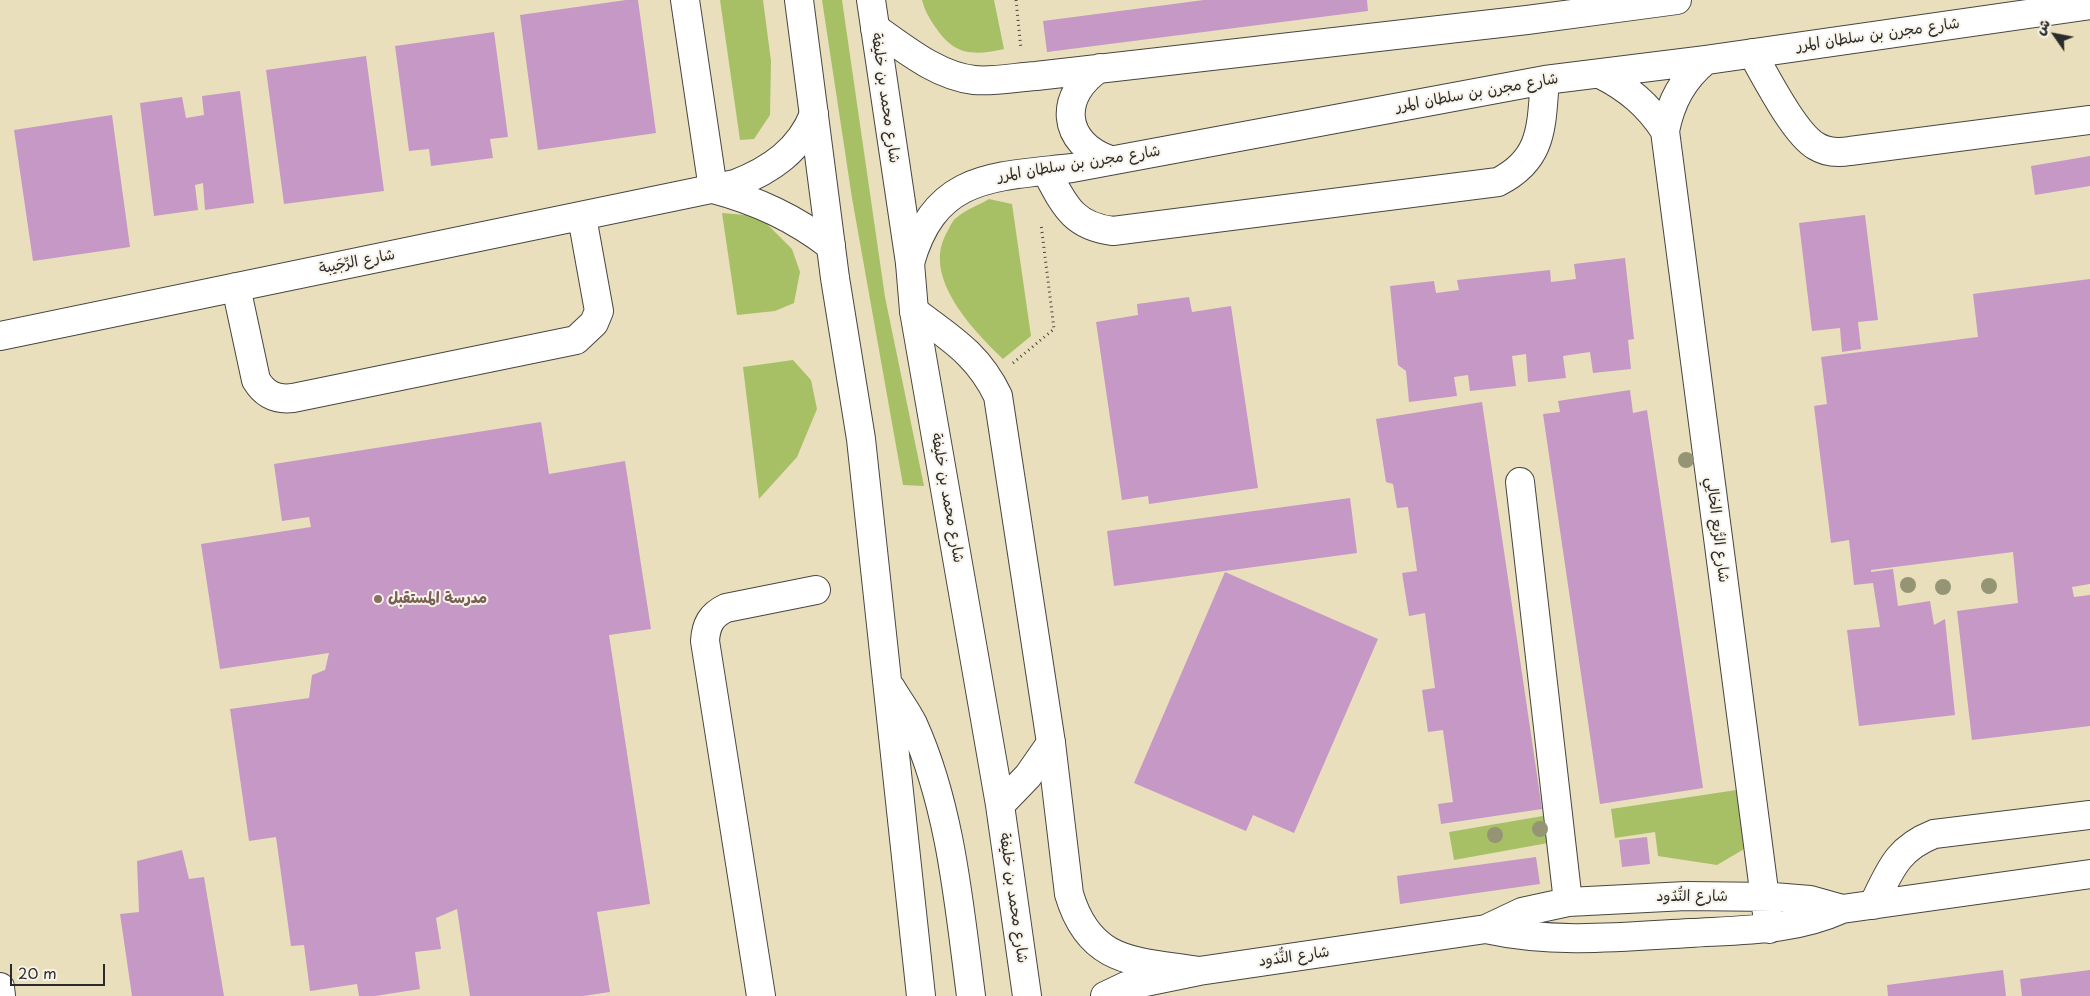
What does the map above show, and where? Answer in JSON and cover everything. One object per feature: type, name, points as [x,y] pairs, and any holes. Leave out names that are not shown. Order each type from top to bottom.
[{"type":"street","points":[[685,0],[713,189]]},
{"type":"street","points":[[798,0],[831,246],[861,439],[921,996]]},
{"type":"street","name":"شارع محمد بن خليفة","points":[[871,0],[910,264],[914,312],[1000,805],[1027,996]]},
{"type":"street","points":[[1527,20],[1563,0]]},
{"type":"street","points":[[875,28],[918,58],[945,72],[974,80],[1024,77],[1527,20],[1677,0]]},
{"type":"street","name":"شارع مجرن بن سلطان المرر","points":[[910,264],[917,238],[930,215],[949,197],[972,184],[997,177],[1110,160],[1545,80],[1706,60],[2090,5]]},
{"type":"street","points":[[1752,53],[1801,133],[1817,147],[1828,151],[1850,152],[2090,120]]},
{"type":"street","name":"شارع الرُّبع الخالِي","points":[[1706,60],[1694,70],[1674,98],[1665,131],[1770,929]]},
{"type":"street","points":[[1100,68],[1087,76],[1077,88],[1072,102],[1071,117],[1074,132],[1083,144],[1094,154],[1110,160]]},
{"type":"street","points":[[1600,74],[1616,82],[1637,97],[1665,131]]},
{"type":"street","points":[[1046,171],[1068,212],[1100,230],[1113,231],[1498,182],[1521,168],[1537,144],[1541,128],[1545,80]]},
{"type":"street","name":"شارع الرِّجَيبة","points":[[0,336],[713,189],[756,176],[776,164],[793,149],[807,131],[814,114]]},
{"type":"street","name":"شارع الرِّجَيبة","points":[[713,189],[746,198],[776,210],[806,226],[831,246]]},
{"type":"street","points":[[236,287],[256,380],[262,390],[271,396],[282,399],[293,398],[576,340],[594,323],[599,312],[582,217]]},
{"type":"street","points":[[914,312],[966,350],[980,364],[991,381],[1002,411],[1052,743],[1069,894],[1076,917],[1090,937],[1109,952],[1132,960],[1199,971]]},
{"type":"street","points":[[1520,482],[1568,902]]},
{"type":"street","points":[[762,996],[705,641],[706,630],[716,612],[726,608],[816,590]]},
{"type":"street","points":[[887,683],[912,723],[936,792],[956,884],[971,996]]},
{"type":"street","points":[[1000,805],[1028,776],[1052,743]]},
{"type":"street","points":[[1873,905],[1895,861],[1905,849],[1919,840],[1934,834],[2090,815]]},
{"type":"street","name":"شارع النُّدُود","points":[[1486,929],[1523,936],[1561,939],[1627,938],[1770,929],[1810,922],[1842,909],[2090,874]]},
{"type":"street","name":"شارع النُّدُود","points":[[1105,996],[1126,986],[1199,971],[1486,929],[1522,912],[1568,902],[1686,896],[1765,897],[1810,900],[1842,909]]},
{"type":"street","points":[[0,987],[1,996]]},
{"type":"path","points":[[1016,0],[1024,77]]},
{"type":"path","points":[[991,381],[1054,329],[1041,221]]},
{"type":"green space","points":[[720,0],[763,0],[771,61],[770,115],[754,139],[740,140]]},
{"type":"green space","points":[[822,0],[842,0],[885,297],[924,486],[903,485],[852,198]]},
{"type":"green space","points":[[922,0],[994,0],[1004,49],[974,53],[950,44],[936,28],[924,8]]},
{"type":"green space","points":[[989,199],[1012,204],[1031,336],[1003,359],[978,334],[955,303],[946,286],[941,268],[940,251],[953,221],[964,212]]},
{"type":"green space","points":[[722,213],[759,216],[792,249],[800,272],[794,303],[775,311],[737,315]]},
{"type":"green space","points":[[793,360],[811,380],[817,409],[797,457],[759,499],[743,367]]},
{"type":"green space","points":[[1743,789],[1751,845],[1717,865],[1658,856],[1655,832],[1615,838],[1611,809]]},
{"type":"green space","points":[[1543,816],[1548,843],[1454,860],[1449,832]]},
{"type":"building","points":[[626,0],[638,0],[656,133],[538,150],[520,15]]},
{"type":"building","points":[[1204,0],[1367,0],[1368,11],[1047,52],[1043,21]]},
{"type":"building","points":[[494,32],[508,137],[490,139],[493,158],[431,166],[429,149],[409,151],[395,46]]},
{"type":"building","points":[[366,56],[384,191],[284,204],[266,70]]},
{"type":"building","points":[[240,91],[254,203],[205,210],[203,183],[195,185],[198,210],[154,216],[140,103],[182,97],[186,118],[204,115],[202,96]]},
{"type":"building","points":[[112,115],[130,247],[33,261],[14,130]]},
{"type":"building","points":[[2090,156],[2090,186],[2035,195],[2031,166]]},
{"type":"building","points":[[1865,215],[1878,320],[1858,322],[1861,349],[1842,352],[1840,328],[1812,331],[1799,223]]},
{"type":"building","points":[[1625,258],[1634,339],[1628,340],[1631,369],[1593,373],[1590,352],[1563,356],[1566,378],[1528,382],[1526,354],[1512,356],[1516,386],[1470,391],[1468,375],[1454,377],[1457,396],[1409,402],[1406,371],[1398,365],[1390,286],[1434,281],[1436,293],[1459,290],[1457,280],[1550,270],[1551,282],[1576,279],[1574,264]]},
{"type":"building","points":[[2090,279],[2090,584],[2072,587],[2074,597],[2090,595],[2090,726],[1972,740],[1957,611],[2018,603],[2013,552],[1871,570],[1871,572],[1893,569],[1898,606],[1930,601],[1934,625],[1945,619],[1955,715],[1859,726],[1847,630],[1880,627],[1873,583],[1854,585],[1849,540],[1831,543],[1814,406],[1827,404],[1821,357],[1978,337],[1973,294]]},
{"type":"building","points":[[1189,297],[1192,312],[1231,306],[1258,488],[1149,504],[1148,496],[1122,500],[1096,322],[1138,315],[1137,304]]},
{"type":"building","points":[[1630,390],[1633,413],[1647,410],[1703,788],[1600,804],[1543,414],[1560,412],[1558,401]]},
{"type":"building","points":[[1482,402],[1542,809],[1441,824],[1438,804],[1453,802],[1443,730],[1428,732],[1422,690],[1435,688],[1425,613],[1409,616],[1402,573],[1417,571],[1408,507],[1397,508],[1393,484],[1386,482],[1376,419]]},
{"type":"building","points":[[541,422],[549,474],[625,461],[651,629],[609,635],[650,904],[597,912],[610,992],[583,996],[470,996],[457,909],[436,918],[441,949],[415,952],[420,989],[375,996],[359,996],[357,984],[310,991],[304,945],[291,946],[276,837],[249,841],[230,709],[309,698],[312,675],[325,670],[329,653],[220,669],[201,544],[311,527],[309,517],[282,521],[274,464]]},
{"type":"building","points":[[1350,498],[1357,553],[1114,586],[1107,531]]},
{"type":"building","points":[[1225,572],[1378,639],[1294,833],[1253,815],[1246,831],[1134,783]]},
{"type":"building","points":[[1647,837],[1650,864],[1622,867],[1619,840]]},
{"type":"building","points":[[182,850],[189,879],[204,877],[224,996],[132,996],[120,914],[139,912],[137,861]]},
{"type":"building","points":[[1536,857],[1540,884],[1400,904],[1397,876]]},
{"type":"building","points":[[2003,970],[2006,996],[1888,996],[1887,985]]},
{"type":"building","points":[[2090,970],[2090,996],[2022,996],[2020,979]]},
{"type":"place","name":"مدرسة المستقبل","points":[[378,599]]}]
